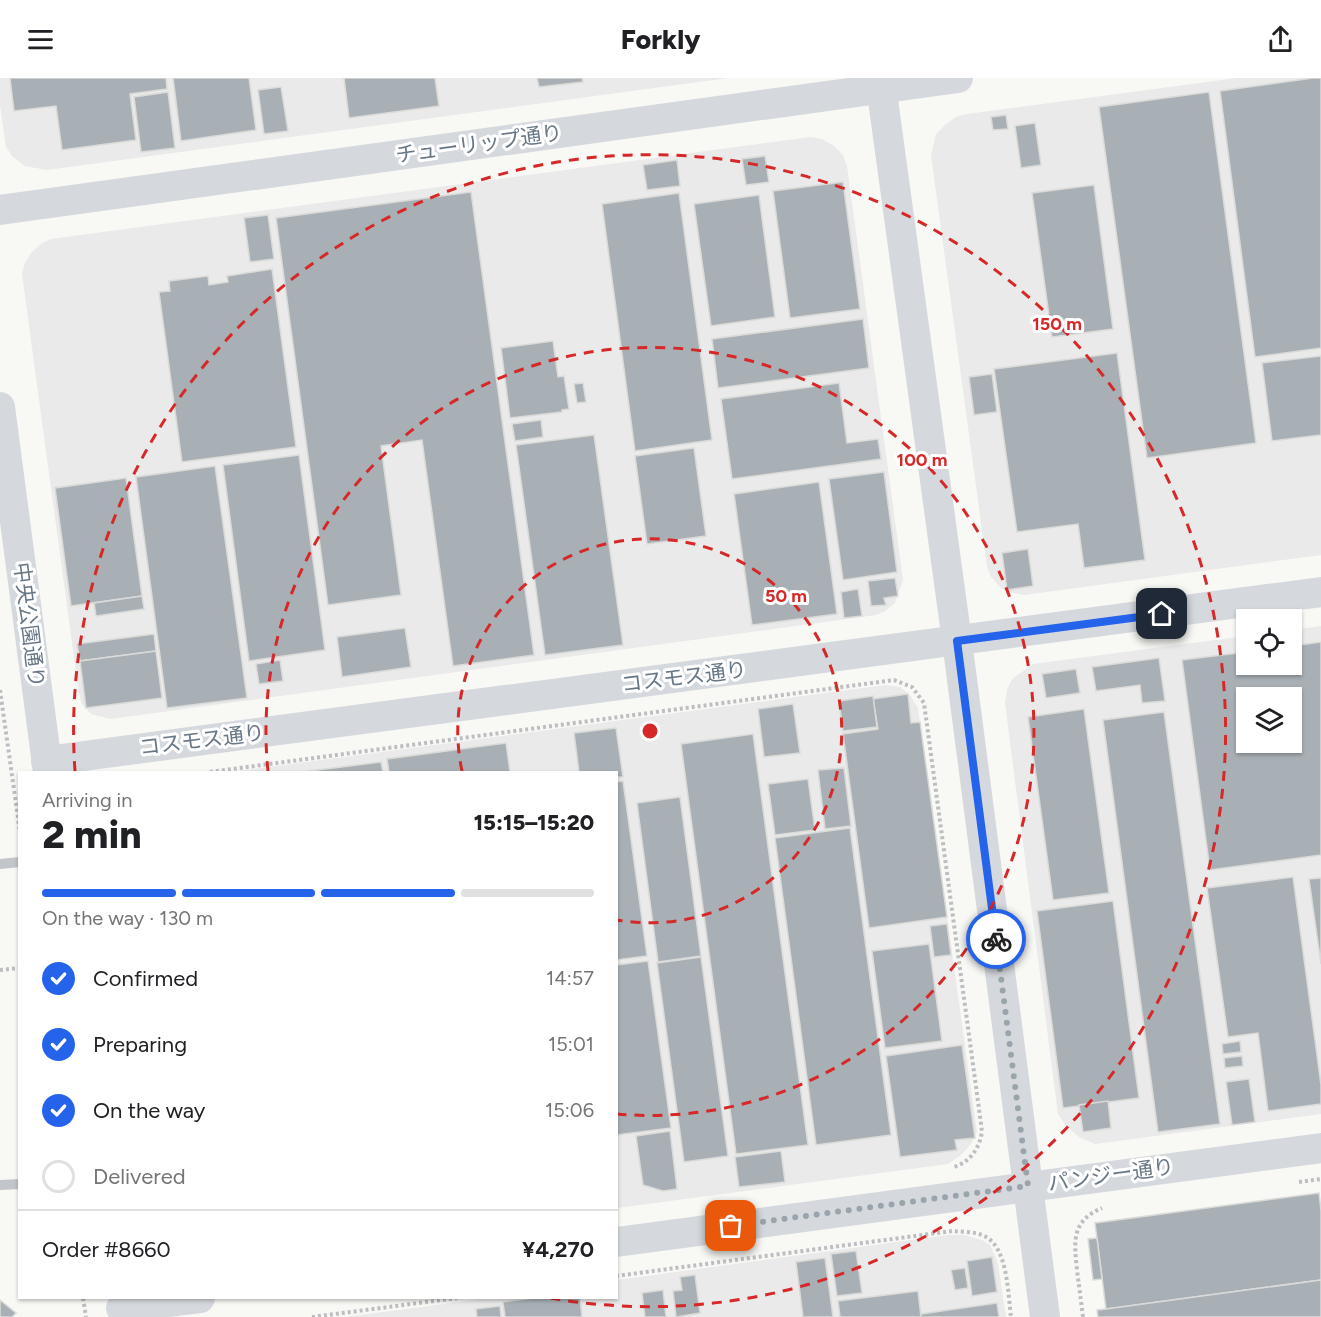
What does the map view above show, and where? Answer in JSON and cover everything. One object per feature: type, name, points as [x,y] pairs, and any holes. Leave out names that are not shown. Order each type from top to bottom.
[{"type":"street","name":"チューリップ通り","points":[[0,210],[880,83],[958,78]]},
{"type":"street","points":[[880,83],[957,641],[1046,1317]]},
{"type":"street","name":"中央公園通り","points":[[0,407],[12,591],[47,767]]},
{"type":"street","name":"コスモス通り","points":[[47,767],[1321,592]]},
{"type":"street","name":"パンジー通り","points":[[618,1242],[1321,1148]]},
{"type":"street","points":[[121,1307],[191,1299]]},
{"type":"lane","points":[[0,864],[18,862]]},
{"type":"lane","points":[[0,1185],[18,1184]]},
{"type":"path","points":[[217,771],[894,680],[912,687],[924,703],[982,1131],[976,1150],[961,1165],[951,1167]]},
{"type":"path","points":[[0,690],[18,818]]},
{"type":"path","points":[[0,970],[18,968]]},
{"type":"path","points":[[1298,1182],[1321,1179]]},
{"type":"path","points":[[1083,1317],[1074,1242],[1078,1226],[1087,1216],[1100,1208],[1111,1206]]},
{"type":"path","points":[[618,1276],[952,1231],[970,1232],[986,1236],[996,1246],[1005,1266],[1011,1317]]},
{"type":"path","points":[[83,1299],[86,1317]]},
{"type":"path","points":[[312,1317],[450,1299]]},
{"type":"shaded area","points":[[0,78],[728,78],[47,170],[25,166],[12,156],[6,147],[0,105]]},
{"type":"shaded area","points":[[1237,78],[1321,78],[1321,555],[1024,595],[1001,588],[991,577],[987,567],[931,155],[936,134],[956,117],[967,114]]},
{"type":"shaded area","points":[[811,137],[822,139],[834,146],[843,155],[847,166],[903,580],[895,603],[885,611],[876,615],[110,719],[91,714],[82,704],[22,274],[31,253],[42,243],[51,239]]},
{"type":"shaded area","points":[[1321,626],[1321,1114],[1095,1144],[1079,1137],[1066,1126],[1058,1114],[1005,703],[1012,679],[1033,664],[1236,637],[1236,675],[1302,675],[1302,629]]},
{"type":"shaded area","points":[[886,685],[900,687],[910,695],[918,708],[977,1132],[971,1144],[948,1164],[618,1208],[618,771],[239,771]]},
{"type":"shaded area","points":[[948,1235],[964,1235],[990,1245],[998,1263],[1006,1317],[345,1317],[482,1299],[618,1299],[618,1280]]},
{"type":"building","points":[[10,78],[166,78],[167,89],[130,94],[136,140],[62,150],[56,106],[14,111]]},
{"type":"building","points":[[173,78],[249,78],[256,130],[181,141]]},
{"type":"building","points":[[344,78],[435,78],[439,106],[349,118]]},
{"type":"building","points":[[537,78],[582,78],[583,82],[539,87]]},
{"type":"building","points":[[1321,78],[1321,348],[1255,357],[1220,91]]},
{"type":"building","points":[[281,87],[288,131],[264,134],[258,90]]},
{"type":"building","points":[[168,92],[175,148],[141,152],[134,97]]},
{"type":"building","points":[[1209,92],[1256,443],[1147,458],[1099,107]]},
{"type":"building","points":[[1006,115],[1008,129],[993,130],[991,117]]},
{"type":"building","points":[[1035,123],[1041,165],[1021,168],[1015,126]]},
{"type":"building","points":[[765,156],[769,182],[746,185],[742,159]]},
{"type":"building","points":[[677,160],[680,186],[647,190],[643,165]]},
{"type":"building","points":[[843,182],[860,309],[790,318],[773,191]]},
{"type":"building","points":[[1094,185],[1113,329],[1052,337],[1032,193]]},
{"type":"building","points":[[471,192],[534,655],[453,666],[422,440],[381,446],[401,595],[328,605],[276,218]]},
{"type":"building","points":[[679,193],[712,440],[635,451],[602,204]]},
{"type":"building","points":[[759,195],[775,317],[711,326],[694,204]]},
{"type":"building","points":[[268,215],[274,259],[250,262],[244,218]]},
{"type":"building","points":[[272,269],[296,447],[182,462],[159,292],[170,291],[169,281],[208,276],[209,285],[228,282],[227,276]]},
{"type":"building","points":[[863,319],[869,368],[718,388],[712,339]]},
{"type":"building","points":[[553,341],[558,377],[564,376],[569,409],[562,410],[562,412],[510,418],[501,348]]},
{"type":"building","points":[[1117,353],[1145,560],[1084,568],[1078,524],[1017,532],[994,369]]},
{"type":"building","points":[[1321,356],[1321,435],[1272,441],[1262,363]]},
{"type":"building","points":[[992,374],[997,412],[974,415],[969,377]]},
{"type":"building","points":[[583,383],[586,402],[577,403],[574,384]]},
{"type":"building","points":[[839,383],[847,443],[878,439],[881,459],[732,479],[721,399]]},
{"type":"building","points":[[541,420],[543,437],[515,441],[512,424]]},
{"type":"building","points":[[594,435],[623,645],[545,655],[516,445]]},
{"type":"building","points":[[694,448],[706,536],[647,544],[635,456]]},
{"type":"building","points":[[299,455],[325,650],[249,661],[223,465]]},
{"type":"building","points":[[215,466],[247,698],[167,708],[136,477]]},
{"type":"building","points":[[884,472],[897,572],[843,580],[829,479]]},
{"type":"building","points":[[126,478],[142,596],[71,606],[55,488]]},
{"type":"building","points":[[819,482],[837,614],[752,625],[734,494]]},
{"type":"building","points":[[1028,549],[1033,586],[1007,590],[1002,553]]},
{"type":"building","points":[[895,578],[898,596],[884,598],[886,605],[871,606],[868,581]]},
{"type":"building","points":[[858,589],[862,616],[844,618],[841,592]]},
{"type":"building","points":[[142,596],[144,609],[96,616],[94,603]]},
{"type":"building","points":[[405,628],[411,667],[342,677],[337,637]]},
{"type":"building","points":[[154,634],[156,651],[80,661],[77,644]]},
{"type":"building","points":[[1321,642],[1321,855],[1210,870],[1182,660],[1236,653],[1236,675],[1302,675],[1302,645]]},
{"type":"building","points":[[156,651],[162,698],[86,708],[80,661]]},
{"type":"building","points":[[1159,658],[1165,701],[1142,703],[1140,685],[1096,691],[1092,667]]},
{"type":"building","points":[[280,660],[283,681],[259,684],[256,664]]},
{"type":"building","points":[[1076,669],[1080,693],[1046,698],[1042,674]]},
{"type":"building","points":[[908,694],[911,723],[920,722],[947,917],[869,928],[843,734],[878,729],[873,699]]},
{"type":"building","points":[[873,696],[877,727],[843,731],[839,701]]},
{"type":"building","points":[[793,704],[800,753],[764,757],[758,709]]},
{"type":"building","points":[[1084,709],[1109,893],[1053,900],[1028,717]]},
{"type":"building","points":[[1164,712],[1220,1124],[1158,1132],[1103,720]]},
{"type":"building","points":[[616,728],[623,777],[618,777],[618,771],[579,771],[574,733]]},
{"type":"building","points":[[753,734],[808,1145],[736,1154],[681,744]]},
{"type":"building","points":[[506,743],[510,771],[389,771],[387,759]]},
{"type":"building","points":[[381,762],[383,771],[310,771]]},
{"type":"building","points":[[844,768],[851,826],[825,829],[818,770]]},
{"type":"building","points":[[808,779],[815,830],[775,835],[768,784]]},
{"type":"building","points":[[623,781],[647,956],[618,960],[618,782]]},
{"type":"building","points":[[680,797],[701,956],[658,962],[637,803]]},
{"type":"building","points":[[850,828],[891,1135],[816,1145],[775,838]]},
{"type":"building","points":[[1293,877],[1321,1085],[1321,1104],[1268,1111],[1258,1033],[1228,1037],[1207,888]]},
{"type":"building","points":[[1321,878],[1321,964],[1309,879]]},
{"type":"building","points":[[1113,901],[1139,1098],[1063,1108],[1037,911]]},
{"type":"building","points":[[947,924],[951,955],[934,957],[930,926]]},
{"type":"building","points":[[929,944],[942,1041],[885,1048],[872,951]]},
{"type":"building","points":[[701,957],[728,1156],[684,1162],[657,963]]},
{"type":"building","points":[[648,961],[671,1128],[618,1135],[618,965]]},
{"type":"building","points":[[1240,1041],[1241,1052],[1223,1054],[1222,1044]]},
{"type":"building","points":[[962,1045],[975,1138],[955,1140],[957,1150],[900,1157],[886,1056]]},
{"type":"building","points":[[1242,1056],[1243,1066],[1225,1068],[1224,1058]]},
{"type":"building","points":[[1249,1079],[1255,1122],[1232,1125],[1226,1082]]},
{"type":"building","points":[[1108,1101],[1111,1128],[1083,1132],[1079,1105]]},
{"type":"building","points":[[670,1131],[677,1189],[663,1191],[643,1185],[636,1136]]},
{"type":"building","points":[[781,1151],[785,1182],[739,1187],[735,1157]]},
{"type":"building","points":[[1319,1193],[1321,1280],[1106,1309],[1095,1223]]},
{"type":"building","points":[[1097,1238],[1102,1279],[1093,1280],[1088,1239]]},
{"type":"building","points":[[856,1251],[862,1293],[837,1296],[831,1254]]},
{"type":"building","points":[[992,1257],[997,1292],[972,1296],[967,1261]]},
{"type":"building","points":[[825,1258],[833,1317],[803,1317],[796,1262]]},
{"type":"building","points":[[965,1268],[968,1288],[955,1290],[951,1270]]},
{"type":"building","points":[[695,1275],[700,1313],[676,1317],[673,1291],[682,1290],[680,1277]]},
{"type":"building","points":[[1321,1280],[1321,1317],[1098,1317],[1097,1310]]},
{"type":"building","points":[[663,1290],[666,1317],[645,1317],[642,1293]]},
{"type":"building","points":[[918,1291],[921,1317],[840,1317],[838,1301]]},
{"type":"building","points":[[526,1299],[580,1299],[582,1317],[505,1317],[503,1302]]},
{"type":"building","points":[[0,1300],[16,1313],[12,1317],[0,1317]]},
{"type":"building","points":[[997,1303],[999,1317],[921,1317],[921,1314]]},
{"type":"building","points":[[500,1306],[501,1317],[477,1317],[476,1309]]},
{"type":"way so far","points":[[731,1226],[1028,1186],[996,939]]},
{"type":"route","points":[[996,939],[957,641],[1162,614]]}]
